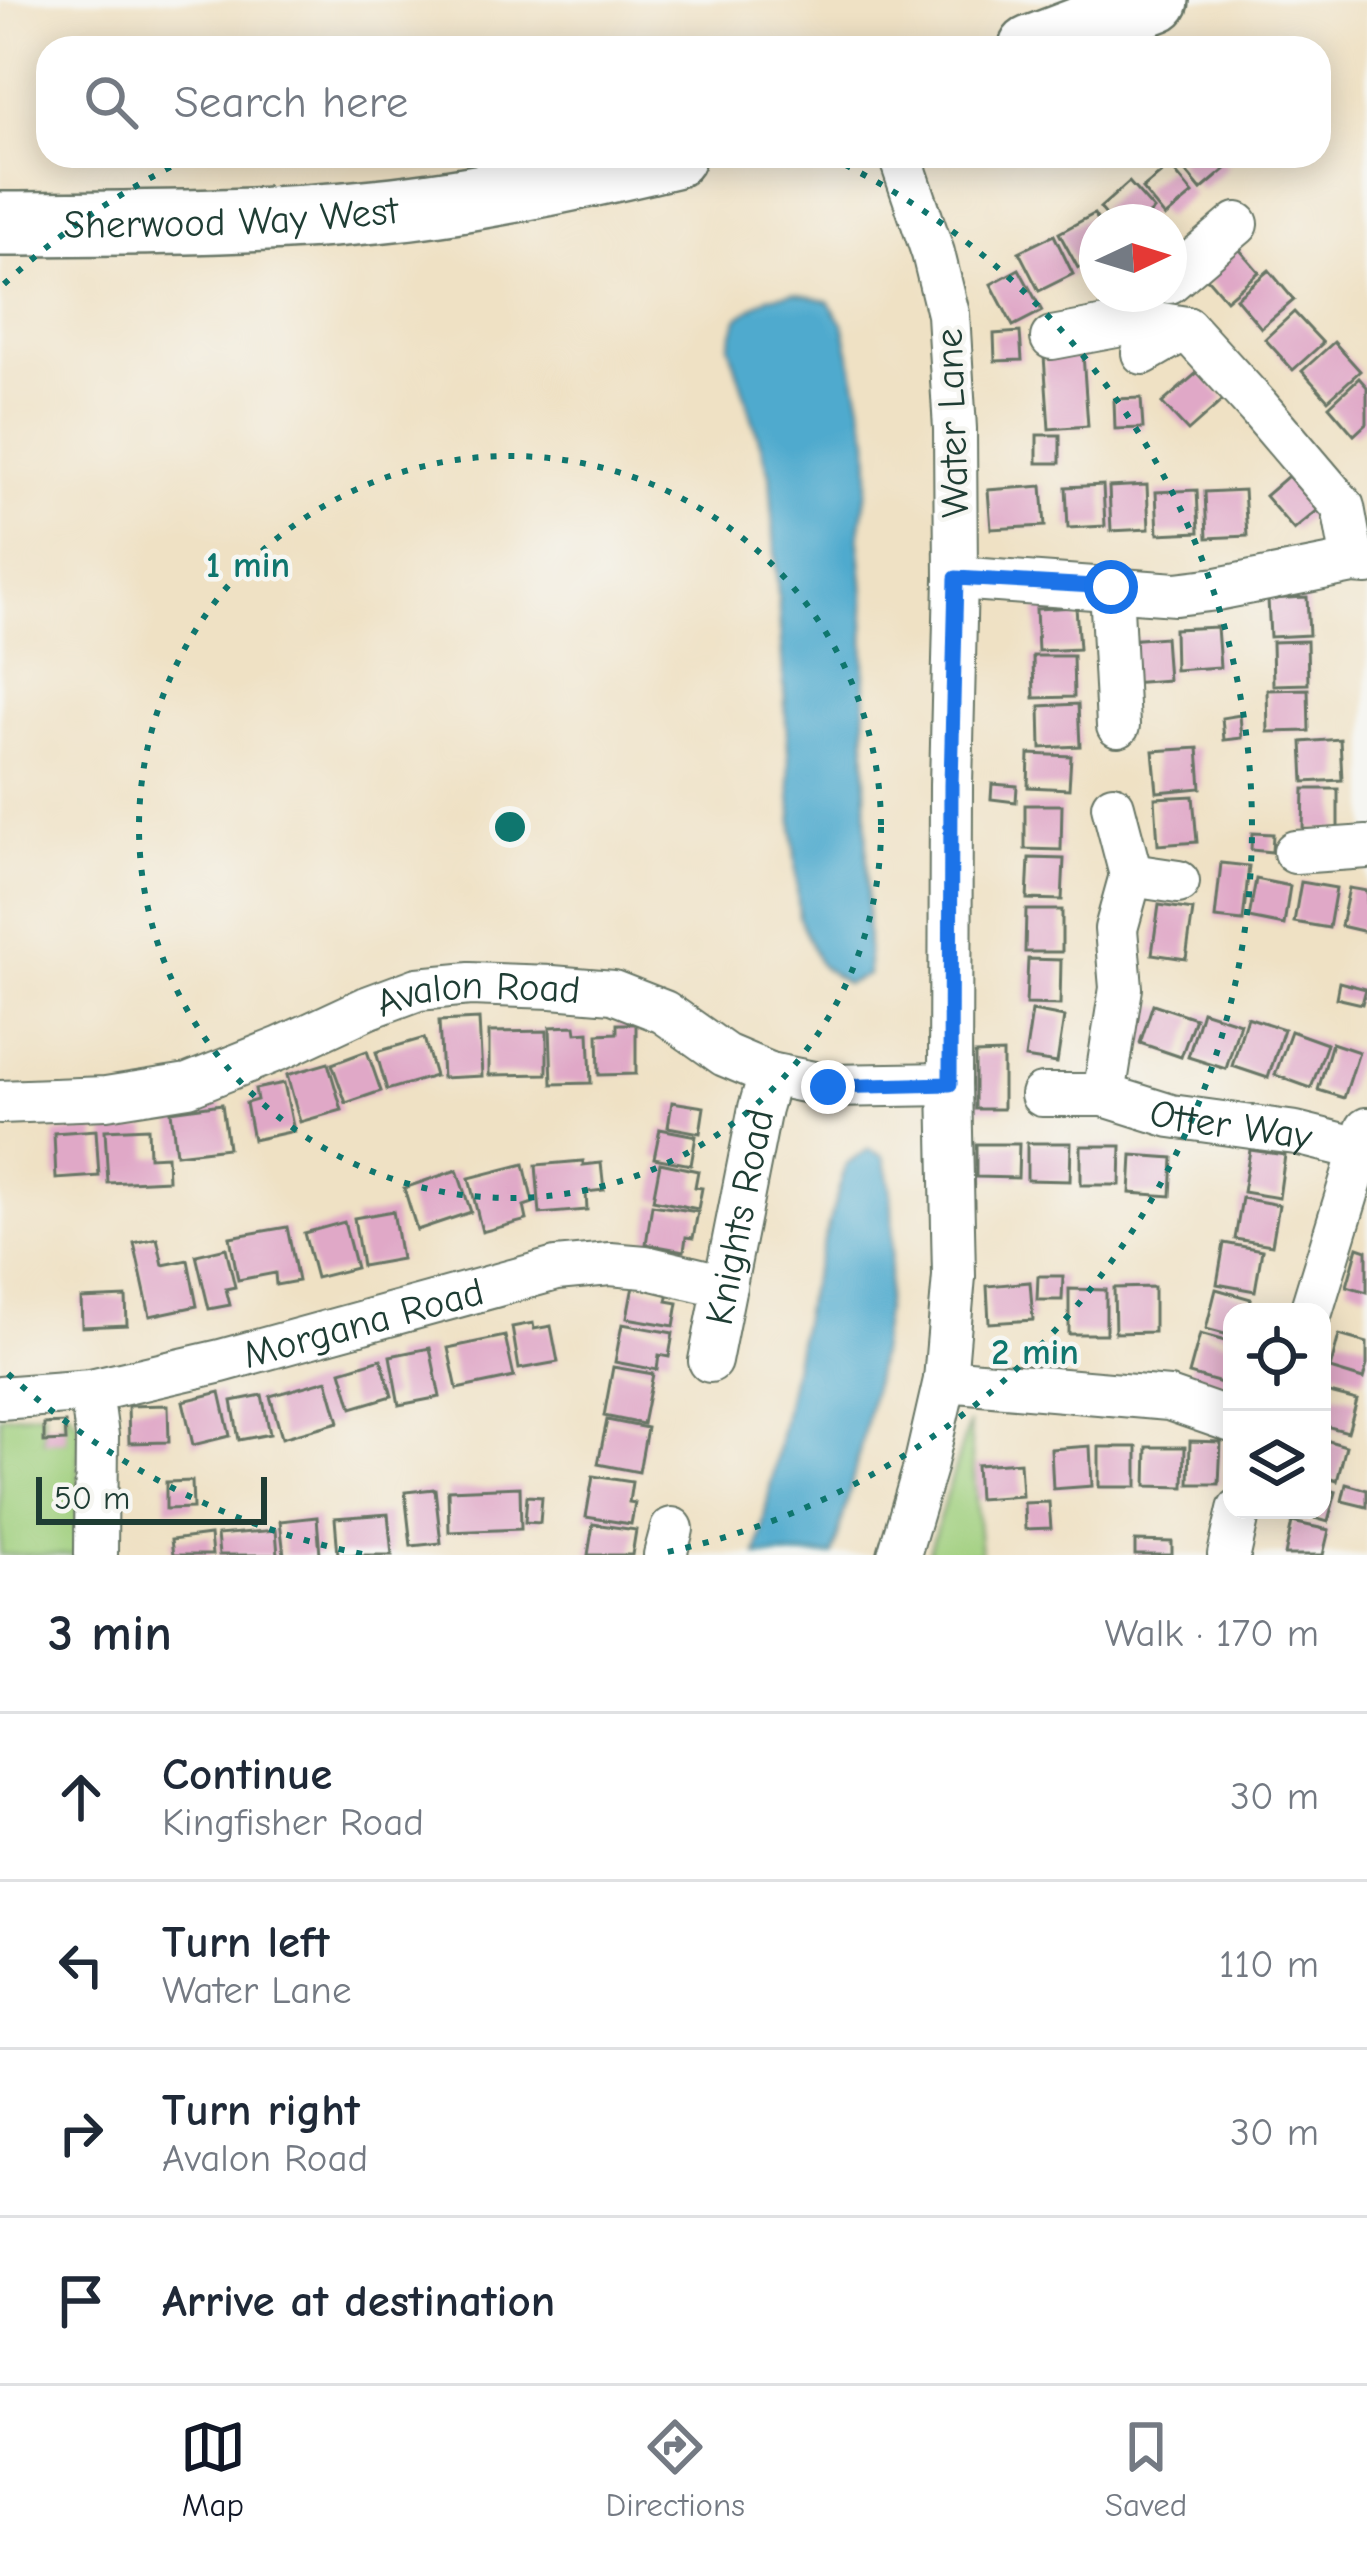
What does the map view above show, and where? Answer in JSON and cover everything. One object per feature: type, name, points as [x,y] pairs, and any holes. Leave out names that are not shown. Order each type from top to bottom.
[{"type":"highway","points":[[1062,36],[1157,0]]},
{"type":"highway","name":"Sherwood Way West","points":[[0,224],[247,221],[397,209],[621,168]]},
{"type":"street","name":"Water Lane","points":[[898,1555],[945,1380],[954,1276],[950,1084],[955,429],[948,314],[905,168]]},
{"type":"street","points":[[1187,267],[1237,224]]},
{"type":"street","points":[[1052,338],[1173,312]]},
{"type":"street","points":[[1143,352],[1175,312]]},
{"type":"street","points":[[956,578],[1176,594],[1360,562],[1343,507],[1177,312]]},
{"type":"street","points":[[1111,587],[1118,726]]},
{"type":"street","name":"Otter Way","points":[[1104,1096],[1121,988],[1116,928],[1131,875],[1113,806]]},
{"type":"street","points":[[1294,852],[1367,847]]},
{"type":"street","points":[[1131,875],[1178,882]]},
{"type":"street","name":"Avalon Road","points":[[0,1102],[106,1098],[188,1085],[418,989],[470,984],[613,992],[664,1012],[725,1055],[770,1074],[828,1087],[950,1084]]},
{"type":"street","name":"Knights Road","points":[[710,1360],[770,1074]]},
{"type":"street","name":"Otter Way","points":[[1042,1095],[1104,1096],[1172,1116],[1364,1139]]},
{"type":"street","points":[[1314,1303],[1364,1139]]},
{"type":"street","name":"Morgana Road","points":[[0,1398],[91,1391],[221,1361],[556,1269],[610,1264],[644,1267],[725,1286]]},
{"type":"street","points":[[945,1380],[1169,1399],[1223,1418]]},
{"type":"street","points":[[91,1391],[97,1436],[96,1555]]},
{"type":"street","points":[[1229,1555],[1237,1519]]},
{"type":"green space","points":[[64,1410],[69,1410],[80,1427],[77,1555],[0,1555],[0,1416],[43,1412],[44,1441],[65,1440]]},
{"type":"green space","points":[[969,1423],[981,1555],[928,1555]]},
{"type":"water","points":[[794,293],[828,301],[843,324],[869,439],[870,472],[859,538],[864,592],[868,975],[846,984],[819,964],[799,918],[770,474],[729,345],[738,318],[768,297]]},
{"type":"water","points":[[869,1149],[884,1157],[888,1173],[890,1269],[873,1387],[833,1555],[757,1555],[806,1301],[846,1165]]},
{"type":"building","points":[[1172,168],[1193,194],[1181,204],[1154,204],[1142,189]]},
{"type":"building","points":[[1183,168],[1227,168],[1201,190]]},
{"type":"building","points":[[1129,182],[1149,204],[1104,204]]},
{"type":"building","points":[[1079,222],[1079,267],[1078,268],[1059,233]]},
{"type":"building","points":[[1054,235],[1073,274],[1039,291],[1019,252]]},
{"type":"building","points":[[1233,242],[1259,272],[1226,300],[1200,270]]},
{"type":"building","points":[[1019,269],[1042,311],[1013,326],[991,284]]},
{"type":"building","points":[[1269,270],[1294,300],[1261,328],[1236,298]]},
{"type":"building","points":[[1294,312],[1323,343],[1293,370],[1265,339]]},
{"type":"building","points":[[1020,332],[1022,360],[995,361],[994,334]]},
{"type":"building","points":[[1334,342],[1360,371],[1328,400],[1302,371]]},
{"type":"building","points":[[1083,354],[1088,426],[1049,429],[1044,356]]},
{"type":"building","points":[[1199,371],[1224,399],[1188,431],[1162,403]]},
{"type":"building","points":[[1359,378],[1367,387],[1367,423],[1354,435],[1329,406]]},
{"type":"building","points":[[1141,398],[1143,428],[1115,429],[1114,399]]},
{"type":"building","points":[[1037,435],[1060,435],[1060,463],[1037,463]]},
{"type":"building","points":[[1288,476],[1318,510],[1294,530],[1265,496]]},
{"type":"building","points":[[1103,485],[1105,526],[1068,528],[1066,487]]},
{"type":"building","points":[[1147,485],[1149,529],[1111,531],[1109,487]]},
{"type":"building","points":[[1042,486],[1045,526],[991,529],[988,490]]},
{"type":"building","points":[[1197,490],[1199,532],[1158,534],[1156,492]]},
{"type":"building","points":[[1244,490],[1247,536],[1207,538],[1205,492]]},
{"type":"building","points":[[1307,597],[1309,635],[1270,637],[1268,599]]},
{"type":"building","points":[[1076,607],[1079,649],[1038,651],[1036,609]]},
{"type":"building","points":[[1217,627],[1220,667],[1175,670],[1174,629]]},
{"type":"building","points":[[1165,637],[1168,680],[1129,683],[1126,640]]},
{"type":"building","points":[[1307,641],[1308,684],[1273,685],[1272,642]]},
{"type":"building","points":[[1033,656],[1073,656],[1074,697],[1034,698]]},
{"type":"building","points":[[1308,689],[1309,731],[1268,732],[1267,690]]},
{"type":"building","points":[[1078,704],[1080,746],[1041,748],[1040,706]]},
{"type":"building","points":[[1240,715],[1242,738],[1224,740],[1222,718]]},
{"type":"building","points":[[1340,739],[1342,780],[1304,782],[1302,742]]},
{"type":"building","points":[[1198,748],[1201,788],[1157,792],[1153,751]]},
{"type":"building","points":[[1029,754],[1071,756],[1069,789],[1028,787]]},
{"type":"building","points":[[992,784],[1017,786],[1016,802],[991,799]]},
{"type":"building","points":[[1304,789],[1338,789],[1338,830],[1303,829]]},
{"type":"building","points":[[1193,796],[1197,842],[1158,845],[1155,798]]},
{"type":"building","points":[[1025,805],[1062,805],[1061,850],[1025,849]]},
{"type":"building","points":[[1252,833],[1273,834],[1272,852],[1251,850]]},
{"type":"building","points":[[1029,858],[1064,859],[1062,900],[1027,899]]},
{"type":"building","points":[[1221,863],[1249,866],[1243,921],[1215,918]]},
{"type":"building","points":[[1256,879],[1290,886],[1284,925],[1249,918]]},
{"type":"building","points":[[1301,882],[1336,888],[1329,928],[1294,922]]},
{"type":"building","points":[[1349,888],[1367,891],[1367,932],[1341,926]]},
{"type":"building","points":[[1159,905],[1193,910],[1186,959],[1152,954]]},
{"type":"building","points":[[1026,910],[1062,910],[1062,952],[1025,952]]},
{"type":"building","points":[[1028,959],[1061,960],[1060,1005],[1026,1004]]},
{"type":"building","points":[[1339,982],[1366,989],[1362,1004],[1336,998]]},
{"type":"building","points":[[1153,1004],[1195,1018],[1181,1057],[1140,1043]]},
{"type":"building","points":[[1032,1011],[1064,1017],[1057,1063],[1025,1058]]},
{"type":"building","points":[[1202,1011],[1240,1023],[1226,1069],[1188,1057]]},
{"type":"building","points":[[1247,1017],[1284,1029],[1268,1078],[1232,1066]]},
{"type":"building","points":[[479,1019],[482,1076],[442,1078],[439,1021]]},
{"type":"building","points":[[617,1024],[636,1024],[636,1074],[599,1075],[598,1034],[617,1033]]},
{"type":"building","points":[[575,1026],[576,1033],[589,1032],[591,1083],[552,1084],[550,1027]]},
{"type":"building","points":[[547,1031],[547,1074],[489,1075],[489,1032]]},
{"type":"building","points":[[1291,1031],[1327,1044],[1311,1088],[1275,1075]]},
{"type":"building","points":[[424,1038],[435,1076],[387,1090],[376,1052]]},
{"type":"building","points":[[1332,1043],[1359,1052],[1344,1098],[1318,1090]]},
{"type":"building","points":[[367,1051],[381,1091],[346,1103],[332,1064]]},
{"type":"building","points":[[1003,1053],[1003,1109],[975,1109],[975,1054]]},
{"type":"building","points":[[328,1063],[342,1110],[300,1122],[287,1075]]},
{"type":"building","points":[[284,1083],[294,1131],[253,1140],[246,1103],[257,1100],[255,1089]]},
{"type":"building","points":[[672,1102],[704,1107],[700,1133],[668,1127]]},
{"type":"building","points":[[222,1104],[228,1148],[176,1154],[171,1111]]},
{"type":"building","points":[[148,1128],[149,1157],[167,1156],[168,1180],[108,1183],[105,1130]]},
{"type":"building","points":[[660,1129],[696,1136],[691,1165],[654,1158]]},
{"type":"building","points":[[96,1130],[99,1176],[56,1179],[54,1133]]},
{"type":"building","points":[[1027,1143],[1071,1143],[1070,1181],[1027,1180]]},
{"type":"building","points":[[976,1144],[1019,1144],[1018,1178],[976,1177]]},
{"type":"building","points":[[1081,1146],[1121,1146],[1120,1185],[1081,1185]]},
{"type":"building","points":[[1250,1150],[1285,1155],[1279,1198],[1243,1192]]},
{"type":"building","points":[[1132,1155],[1173,1158],[1171,1196],[1130,1193]]},
{"type":"building","points":[[583,1161],[583,1165],[601,1163],[604,1190],[586,1192],[587,1210],[540,1214],[536,1165]]},
{"type":"building","points":[[660,1163],[698,1171],[695,1187],[702,1188],[698,1209],[653,1200]]},
{"type":"building","points":[[524,1164],[533,1203],[524,1206],[527,1220],[482,1232],[469,1178]]},
{"type":"building","points":[[457,1170],[471,1212],[417,1230],[404,1188]]},
{"type":"building","points":[[1242,1198],[1279,1205],[1272,1245],[1235,1239]]},
{"type":"building","points":[[652,1205],[698,1212],[693,1238],[686,1237],[684,1251],[646,1244]]},
{"type":"building","points":[[393,1211],[401,1259],[362,1266],[354,1218]]},
{"type":"building","points":[[344,1222],[356,1268],[316,1278],[304,1233]]},
{"type":"building","points":[[287,1227],[298,1281],[276,1285],[275,1273],[238,1280],[230,1237]]},
{"type":"building","points":[[157,1238],[163,1265],[188,1260],[197,1306],[150,1316],[134,1243]]},
{"type":"building","points":[[1224,1243],[1262,1250],[1255,1291],[1217,1284]]},
{"type":"building","points":[[1358,1247],[1367,1250],[1367,1292],[1347,1286]]},
{"type":"building","points":[[226,1248],[235,1287],[226,1289],[230,1305],[209,1309],[196,1255]]},
{"type":"building","points":[[1038,1276],[1063,1276],[1062,1300],[1037,1300]]},
{"type":"building","points":[[1030,1282],[1033,1320],[989,1323],[987,1286]]},
{"type":"building","points":[[633,1286],[669,1292],[667,1301],[678,1303],[674,1326],[627,1318]]},
{"type":"building","points":[[1154,1287],[1154,1332],[1115,1333],[1114,1288]]},
{"type":"building","points":[[1069,1289],[1106,1290],[1106,1334],[1069,1334]]},
{"type":"building","points":[[1216,1289],[1251,1299],[1250,1303],[1223,1303],[1223,1334],[1206,1329]]},
{"type":"building","points":[[126,1297],[127,1325],[82,1327],[81,1299]]},
{"type":"building","points":[[533,1323],[534,1329],[551,1326],[558,1362],[519,1369],[512,1327]]},
{"type":"building","points":[[622,1324],[673,1333],[669,1357],[659,1355],[657,1370],[615,1362]]},
{"type":"building","points":[[1200,1334],[1223,1340],[1223,1383],[1189,1374]]},
{"type":"building","points":[[1339,1335],[1367,1343],[1363,1379],[1331,1369]]},
{"type":"building","points":[[505,1336],[514,1377],[457,1389],[448,1348]]},
{"type":"building","points":[[430,1348],[440,1397],[399,1405],[390,1356]]},
{"type":"building","points":[[381,1359],[392,1396],[352,1408],[341,1371]]},
{"type":"building","points":[[613,1367],[653,1374],[643,1424],[604,1416]]},
{"type":"building","points":[[327,1380],[339,1422],[282,1438],[270,1396]]},
{"type":"building","points":[[220,1392],[230,1436],[193,1445],[183,1401]]},
{"type":"building","points":[[1331,1393],[1357,1400],[1348,1432],[1331,1427]]},
{"type":"building","points":[[262,1395],[270,1434],[239,1440],[232,1401]]},
{"type":"building","points":[[168,1405],[169,1442],[129,1443],[128,1406]]},
{"type":"building","points":[[607,1420],[647,1428],[639,1472],[598,1464]]},
{"type":"building","points":[[65,1423],[66,1441],[44,1442],[44,1424]]},
{"type":"building","points":[[1190,1441],[1221,1442],[1219,1484],[1189,1484]]},
{"type":"building","points":[[1331,1442],[1346,1446],[1337,1481],[1331,1479]]},
{"type":"building","points":[[1090,1446],[1092,1486],[1053,1489],[1051,1449]]},
{"type":"building","points":[[1099,1447],[1137,1447],[1137,1487],[1099,1487]]},
{"type":"building","points":[[1147,1447],[1185,1447],[1184,1487],[1146,1486]]},
{"type":"building","points":[[1020,1462],[1022,1496],[978,1499],[976,1465]]},
{"type":"building","points":[[593,1476],[632,1482],[631,1524],[586,1517]]},
{"type":"building","points":[[192,1481],[193,1508],[166,1509],[166,1482]]},
{"type":"building","points":[[1346,1484],[1367,1490],[1367,1507],[1342,1501]]},
{"type":"building","points":[[520,1487],[521,1529],[449,1532],[448,1490]]},
{"type":"building","points":[[435,1489],[441,1543],[411,1546],[405,1492]]},
{"type":"building","points":[[527,1496],[542,1497],[540,1523],[525,1522]]},
{"type":"building","points":[[1049,1502],[1051,1528],[1025,1529],[1024,1503]]},
{"type":"building","points":[[388,1514],[392,1555],[338,1555],[335,1518]]},
{"type":"building","points":[[317,1517],[320,1555],[284,1555],[280,1521]]},
{"type":"building","points":[[1292,1522],[1329,1530],[1323,1555],[1285,1555]]},
{"type":"building","points":[[593,1524],[636,1530],[632,1555],[588,1555]]},
{"type":"building","points":[[276,1530],[278,1555],[219,1555],[217,1535]]},
{"type":"building","points":[[210,1535],[212,1555],[173,1555],[171,1540]]},
{"type":"building","points":[[1135,1541],[1172,1542],[1172,1555],[1135,1555]]},
{"type":"route","points":[[828,1087],[950,1084],[956,578],[1111,587]]}]
